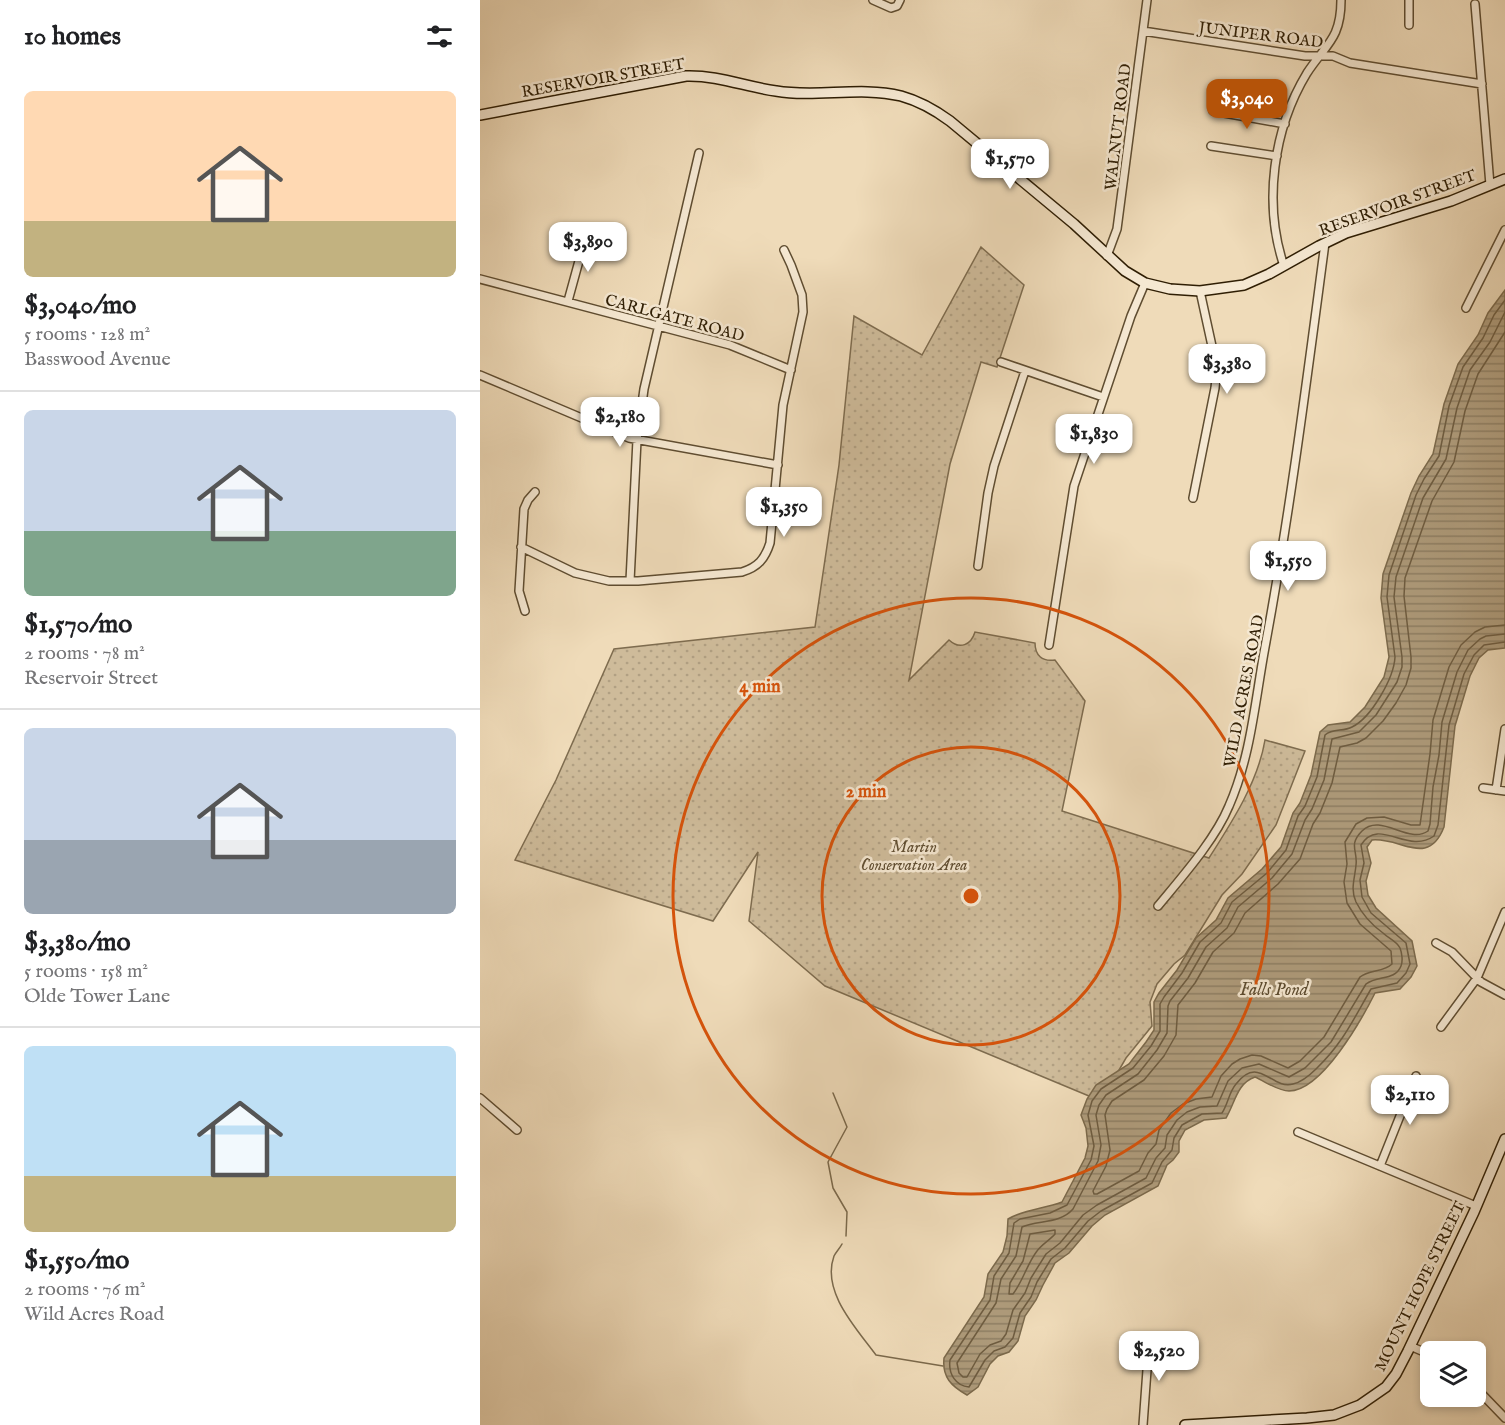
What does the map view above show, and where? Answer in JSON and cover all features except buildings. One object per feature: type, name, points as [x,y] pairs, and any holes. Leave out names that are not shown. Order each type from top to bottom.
[{"type":"street","points":[[873,0],[891,8],[897,6],[900,0]]},
{"type":"street","name":"WALNUT ROAD","points":[[1107,256],[1117,229],[1147,0]]},
{"type":"street","points":[[1284,266],[1278,248],[1275,221],[1277,156],[1285,124],[1303,81],[1339,27],[1341,0]]},
{"type":"street","points":[[1408,25],[1409,0]]},
{"type":"street","points":[[1475,4],[1490,185]]},
{"type":"street","name":"JUNIPER ROAD","points":[[1143,32],[1305,56],[1337,57],[1350,63],[1482,84]]},
{"type":"street","name":"RESERVOIR STREET","points":[[480,115],[686,76],[719,78],[759,88],[793,93],[858,92],[900,96],[918,102],[950,121],[1074,224],[1125,271],[1145,284],[1170,289],[1200,291],[1244,285],[1355,230],[1436,206],[1505,179]]},
{"type":"street","points":[[1213,111],[1285,124]]},
{"type":"street","points":[[1211,147],[1277,156]]},
{"type":"street","points":[[630,581],[637,440],[644,389],[699,153]]},
{"type":"street","points":[[1466,308],[1505,230]]},
{"type":"street","points":[[568,301],[585,239]]},
{"type":"street","name":"WILD ACRES ROAD","points":[[1158,906],[1196,860],[1228,809],[1239,781],[1250,737],[1285,541],[1325,243]]},
{"type":"street","points":[[521,548],[582,576],[609,581],[742,572],[755,567],[764,559],[770,543],[783,405],[803,312],[802,295],[783,250]]},
{"type":"street","name":"CARLGATE ROAD","points":[[480,279],[736,347],[791,370]]},
{"type":"street","points":[[1049,645],[1074,486],[1131,316],[1145,284]]},
{"type":"street","points":[[1193,498],[1212,408],[1217,369],[1200,291]]},
{"type":"street","points":[[1001,362],[1103,397]]},
{"type":"street","points":[[978,566],[994,466],[1025,371]]},
{"type":"street","points":[[480,375],[637,440],[693,448],[778,465]]},
{"type":"street","points":[[525,611],[519,591],[524,509],[535,492]]},
{"type":"street","points":[[1496,790],[1505,729]]},
{"type":"street","points":[[1483,788],[1505,791]]},
{"type":"street","points":[[1441,1027],[1477,978],[1505,912]]},
{"type":"street","points":[[1436,943],[1452,952],[1477,978],[1505,995]]},
{"type":"street","points":[[1380,1166],[1416,1076]]},
{"type":"street","points":[[480,1098],[517,1130]]},
{"type":"street","points":[[1298,1132],[1476,1206]]},
{"type":"street","name":"MOUNT HOPE STREET","points":[[1185,1425],[1334,1415],[1360,1405],[1386,1387],[1396,1374],[1410,1346],[1505,1139]]},
{"type":"street","points":[[1140,1346],[1147,1360],[1143,1425]]},
{"type":"street","points":[[1410,1346],[1420,1350]]},
{"type":"street","points":[[1486,1398],[1505,1418]]},
{"type":"green space","name":"Martin Conservation Area","points":[[981,247],[1024,285],[997,367],[981,362],[950,464],[909,680],[949,640],[957,645],[965,645],[975,632],[1035,643],[1038,654],[1043,659],[1055,660],[1085,701],[1062,811],[1209,858],[1235,816],[1250,786],[1262,756],[1265,740],[1305,751],[1276,825],[1242,874],[1222,895],[1185,955],[1157,984],[1150,1002],[1152,1026],[1126,1058],[1101,1101],[825,986],[749,921],[758,852],[713,921],[515,860],[556,780],[614,649],[815,627],[839,465],[854,316],[922,355]]},
{"type":"water","name":"Falls Pond","points":[[1505,290],[1505,648],[1488,650],[1479,658],[1470,676],[1455,726],[1444,827],[1438,839],[1430,846],[1422,848],[1413,848],[1383,840],[1372,840],[1367,847],[1371,863],[1366,881],[1368,895],[1376,908],[1412,941],[1417,966],[1400,989],[1375,993],[1340,1052],[1315,1079],[1302,1088],[1285,1091],[1255,1077],[1240,1089],[1226,1118],[1204,1120],[1185,1130],[1179,1141],[1179,1152],[1167,1165],[1158,1186],[1105,1215],[1092,1226],[1069,1253],[1055,1263],[1025,1316],[1018,1341],[1009,1352],[998,1356],[990,1364],[978,1387],[967,1395],[956,1388],[946,1376],[944,1358],[984,1297],[988,1274],[1003,1252],[1008,1219],[1021,1213],[1062,1202],[1085,1158],[1088,1146],[1086,1128],[1081,1115],[1087,1099],[1096,1085],[1129,1064],[1146,1042],[1154,1030],[1154,1002],[1196,938],[1216,920],[1228,898],[1262,869],[1281,847],[1293,813],[1300,803],[1311,775],[1320,732],[1328,725],[1350,722],[1365,707],[1384,677],[1389,657],[1381,598],[1383,574],[1411,493],[1433,454],[1444,404],[1458,364],[1478,335],[1488,313]]},
{"type":"waterway","points":[[833,1093],[847,1127],[828,1162],[833,1188],[847,1212],[846,1236]]},
{"type":"waterway","points":[[842,1244],[834,1256],[831,1270],[832,1283],[843,1309],[876,1355],[943,1366]]}]
